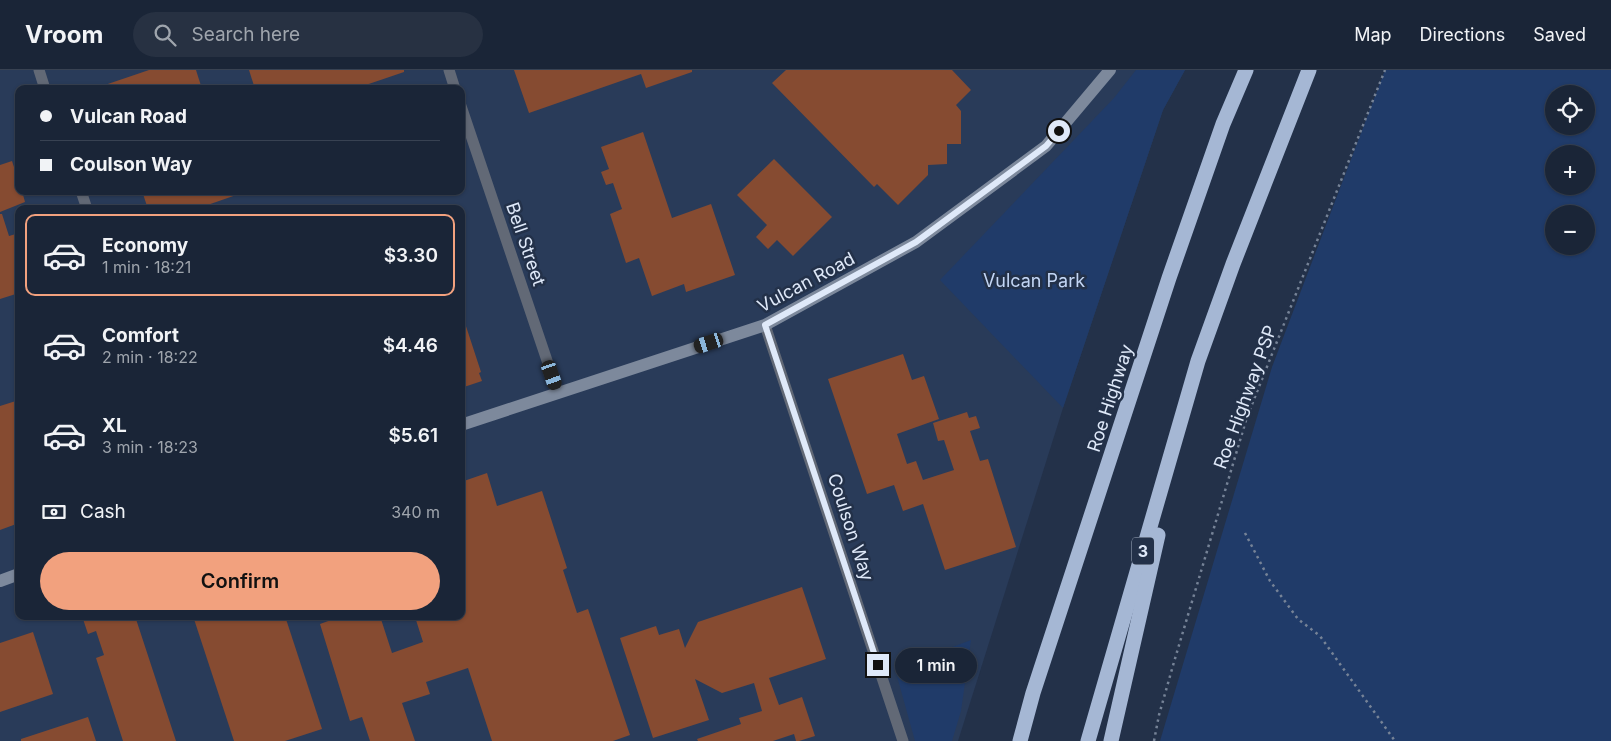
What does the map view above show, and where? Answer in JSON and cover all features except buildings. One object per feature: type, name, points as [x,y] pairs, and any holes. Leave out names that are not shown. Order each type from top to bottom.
[{"type":"highway","name":"Roe Highway","points":[[1020,741],[1033,693],[1169,278],[1223,124],[1246,70]]},
{"type":"highway","name":"3","points":[[1088,741],[1198,361],[1233,264],[1309,70]]},
{"type":"highway","points":[[1111,741],[1198,361]]},
{"type":"highway","points":[[1015,741],[1033,693]]},
{"type":"street","points":[[39,70],[44,85]]},
{"type":"street","points":[[449,70],[454,85]]},
{"type":"street","name":"Vulcan Road","points":[[465,424],[765,325],[916,242],[1046,146],[1110,70]]},
{"type":"street","name":"Bell Street","points":[[465,118],[558,393]]},
{"type":"street","name":"Coulson Way","points":[[765,325],[903,741]]},
{"type":"street","points":[[0,581],[15,575]]},
{"type":"path","name":"Roe Highway PSP","points":[[1154,741],[1159,714],[1171,671],[1247,417],[1385,70]]},
{"type":"path","points":[[1245,533],[1270,582],[1298,619],[1320,636],[1395,741]]},
{"type":"shaded area","points":[[0,70],[1185,70],[1163,110],[1063,408],[958,741],[0,741]]},
{"type":"green space","name":"Vulcan Park","points":[[1136,70],[1185,70],[1163,110],[1063,408],[940,280],[1114,98]]},
{"type":"green space","points":[[1385,70],[1611,70],[1611,741],[1160,741],[1272,367]]},
{"type":"green space","points":[[971,640],[961,711],[952,741],[915,741],[895,669]]},
{"type":"route","points":[[878,665],[765,325],[916,242],[1046,146],[1059,131]]}]
